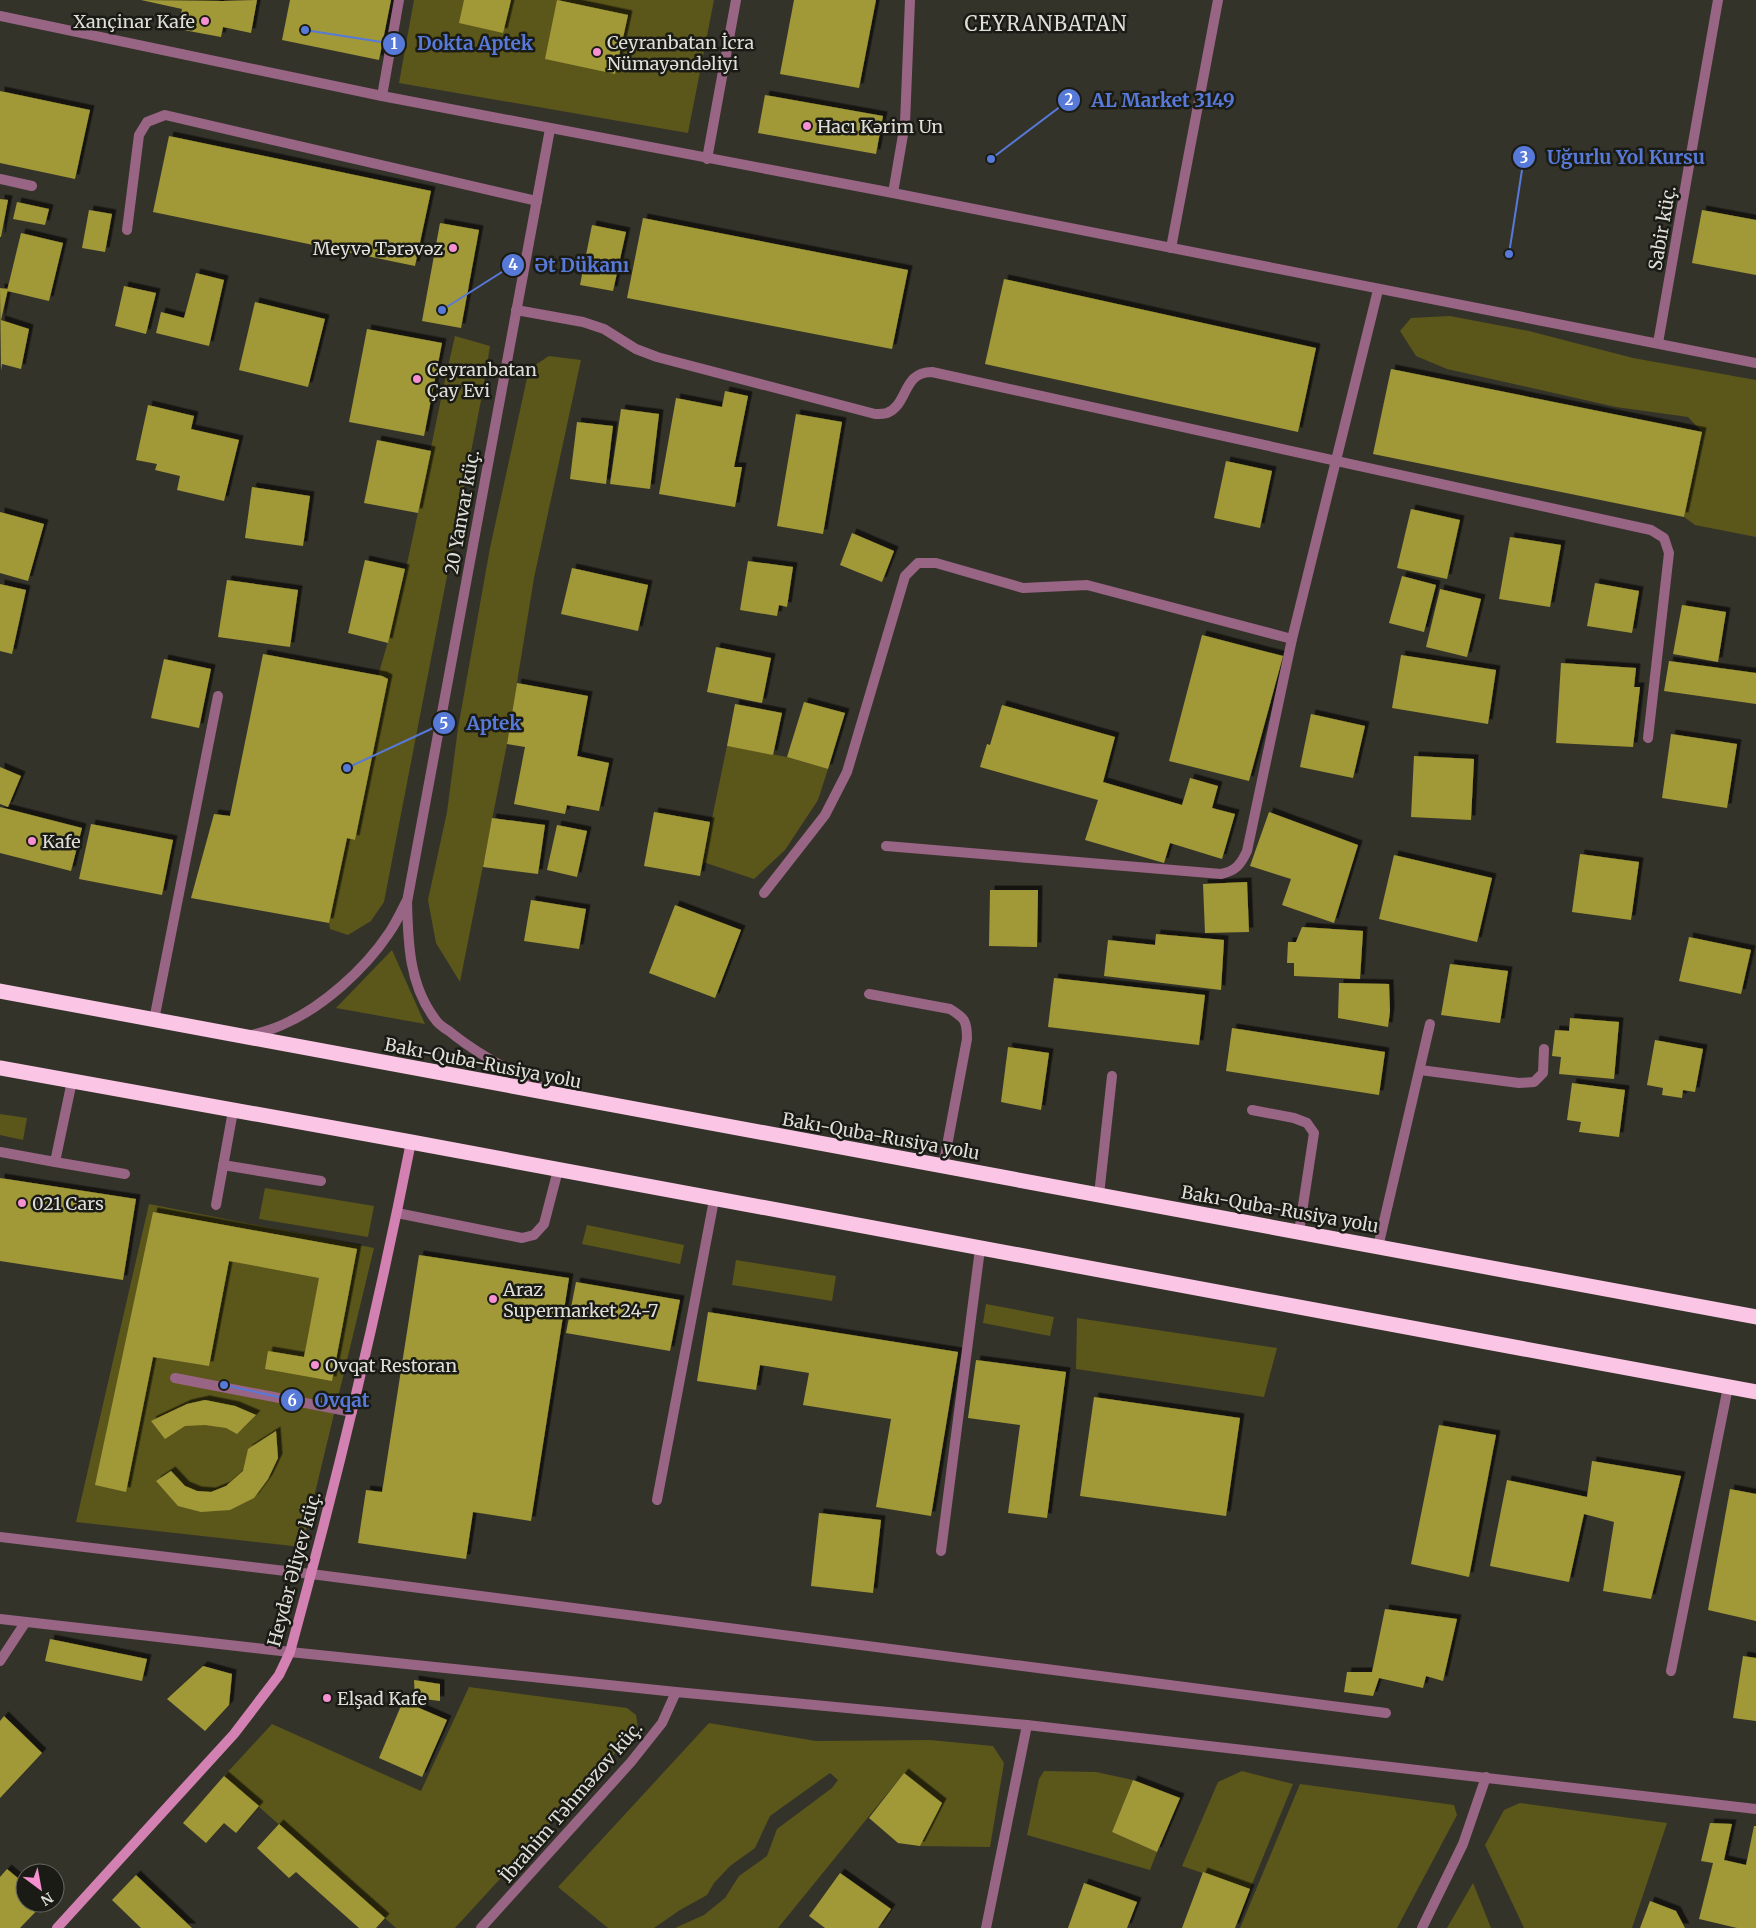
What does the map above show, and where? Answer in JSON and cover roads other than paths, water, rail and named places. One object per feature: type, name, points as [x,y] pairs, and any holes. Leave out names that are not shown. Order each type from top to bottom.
[{"type":"highway","name":"Bakı-Quba-Rusiya yolu","points":[[0,991],[1756,1317]]},
{"type":"highway","points":[[0,1068],[411,1142],[714,1200],[1756,1392]]},
{"type":"street","points":[[382,96],[398,0]]},
{"type":"street","points":[[707,159],[736,0]]},
{"type":"street","points":[[893,193],[905,123],[910,0]]},
{"type":"street","points":[[1170,248],[1218,0]]},
{"type":"street","name":"Sabir küç.","points":[[1658,343],[1718,0]]},
{"type":"street","points":[[0,16],[382,96],[893,193],[1756,363]]},
{"type":"street","points":[[127,230],[139,135],[147,122],[165,115],[537,201]]},
{"type":"street","name":"20 Yanvar küç.","points":[[407,902],[550,129]]},
{"type":"street","points":[[0,179],[32,186]]},
{"type":"street","points":[[886,846],[1221,874],[1233,872],[1247,851],[1292,640],[1378,290]]},
{"type":"street","points":[[516,310],[583,322],[604,329],[636,348],[657,357],[874,414],[887,413],[897,405],[911,380],[921,372],[932,372],[1651,530],[1664,538],[1669,553],[1648,738]]},
{"type":"street","points":[[764,893],[825,815],[847,772],[905,576],[918,564],[936,563],[1023,588],[1087,585],[1292,640]]},
{"type":"street","points":[[154,1020],[218,696]]},
{"type":"street","points":[[245,1038],[281,1025],[304,1014],[340,986],[371,956],[389,932],[407,902]]},
{"type":"street","points":[[407,902],[411,963],[419,991],[435,1020],[464,1044],[556,1095]]},
{"type":"street","points":[[869,994],[950,1009],[960,1015],[967,1024],[967,1039],[943,1167]]},
{"type":"street","points":[[1378,1246],[1430,1024]]},
{"type":"street","points":[[1420,1070],[1518,1083],[1534,1082],[1543,1073],[1544,1049]]},
{"type":"street","points":[[1099,1195],[1112,1076]]},
{"type":"street","points":[[56,1162],[72,1081]]},
{"type":"street","points":[[1252,1110],[1294,1118],[1307,1123],[1314,1133],[1299,1232]]},
{"type":"street","points":[[216,1205],[233,1111]]},
{"type":"street","name":"Heydər Əliyev küç.","points":[[57,1928],[234,1734],[279,1675],[290,1652],[352,1412],[411,1142]]},
{"type":"street","points":[[0,1152],[125,1174]]},
{"type":"street","points":[[224,1164],[321,1181]]},
{"type":"street","points":[[397,1213],[522,1238],[534,1235],[544,1224],[558,1170]]},
{"type":"street","points":[[657,1500],[714,1200]]},
{"type":"street","points":[[941,1551],[980,1249]]},
{"type":"street","points":[[175,1378],[352,1412]]},
{"type":"street","points":[[1672,1670],[1728,1387]]},
{"type":"street","points":[[0,1537],[311,1574],[1386,1713]]},
{"type":"street","points":[[0,1619],[290,1652],[676,1692],[1026,1725],[1486,1776],[1756,1809]]},
{"type":"street","points":[[0,1661],[25,1623]]},
{"type":"street","name":"İbrahim Təhməzov küç.","points":[[480,1928],[631,1762],[662,1723],[676,1692]]},
{"type":"street","points":[[986,1928],[1026,1725]]},
{"type":"street","points":[[1422,1928],[1463,1844],[1486,1776]]},
{"type":"place","name":"Xançinar Kafe","points":[[205,21]]},
{"type":"place","name":"Dokta Aptek","points":[[305,30]]},
{"type":"place","name":"Ceyranbatan İcra Nümayəndəliyi","points":[[597,52]]},
{"type":"place","name":"Hacı Kərim Un","points":[[807,126]]},
{"type":"place","name":"AL Market 3149","points":[[991,159]]},
{"type":"place","name":"Meyvə Tərəvəz","points":[[453,248]]},
{"type":"place","name":"Uğurlu Yol Kursu","points":[[1509,254]]},
{"type":"place","name":"Ət Dükanı","points":[[442,310]]},
{"type":"place","name":"Ceyranbatan Çay Evi","points":[[417,379]]},
{"type":"place","name":"Aptek","points":[[347,768]]},
{"type":"place","name":"Kafe","points":[[32,841]]},
{"type":"place","name":"021 Cars","points":[[22,1203]]},
{"type":"place","name":"Araz Supermarket 24-7","points":[[493,1299]]},
{"type":"place","name":"Ovqat Restoran","points":[[315,1365]]},
{"type":"place","name":"Ovqat","points":[[224,1385]]},
{"type":"place","name":"Elşad Kafe","points":[[327,1698]]},
{"type":"district","name":"CEYRANBATAN","points":[[1046,23]]}]
